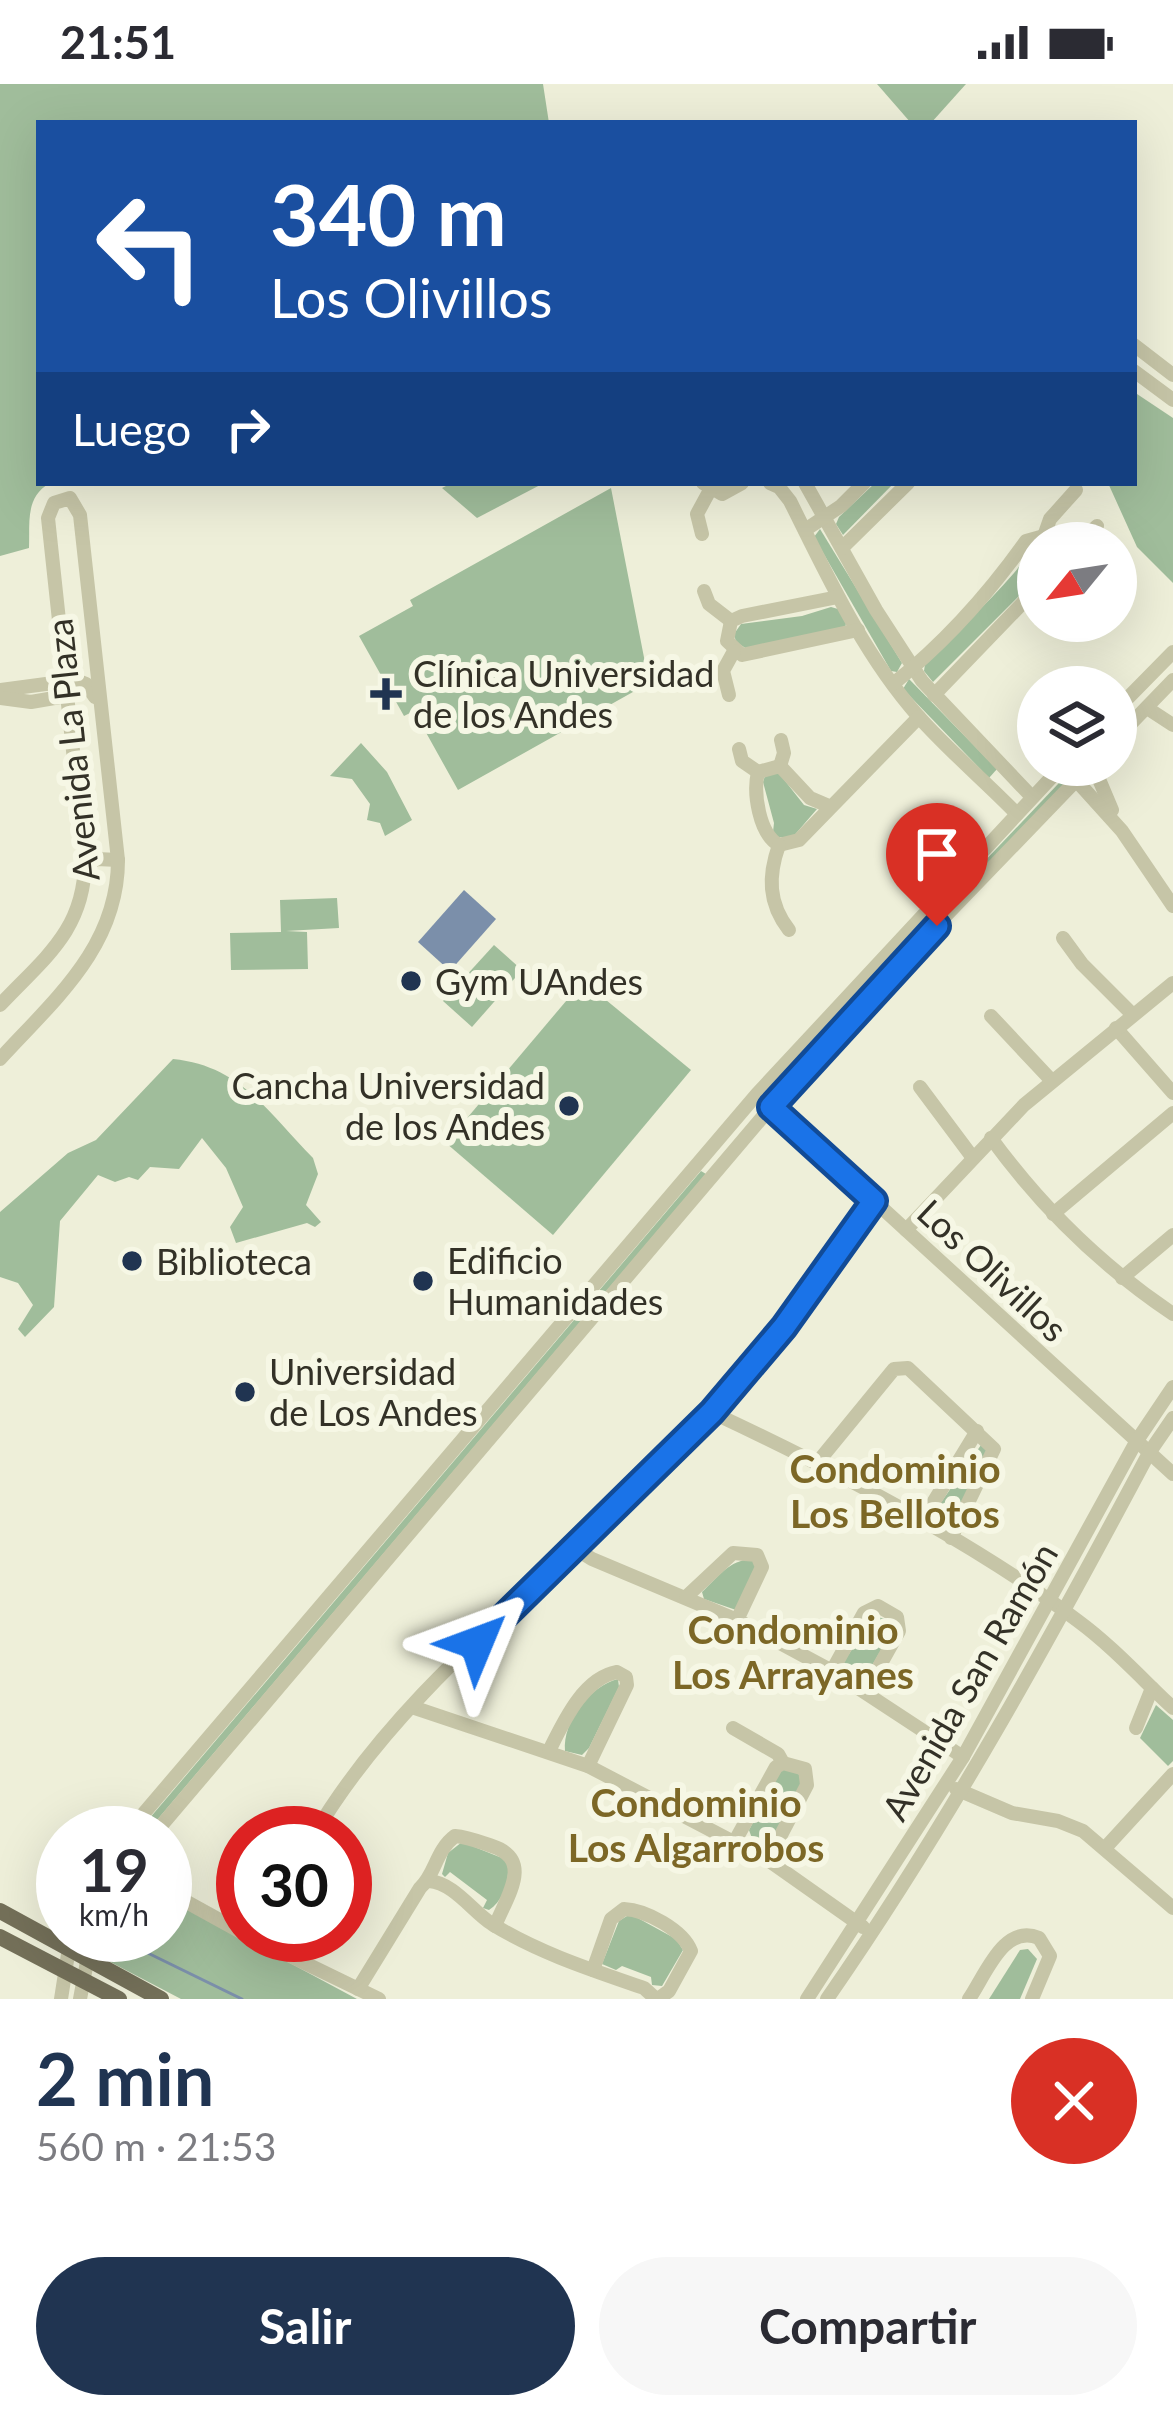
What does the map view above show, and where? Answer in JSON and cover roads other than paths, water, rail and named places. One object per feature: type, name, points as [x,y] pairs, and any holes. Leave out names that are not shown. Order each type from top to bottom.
[{"type":"main road","points":[[0,1911],[36,1927]]},
{"type":"main road","points":[[0,1937],[67,1973],[83,1990],[119,1999]]},
{"type":"main road","points":[[90,1962],[161,1999]]},
{"type":"street","points":[[1137,347],[1173,375]]},
{"type":"street","points":[[1137,373],[1173,400]]},
{"type":"street","points":[[702,534],[697,514],[706,487],[722,494],[737,486]]},
{"type":"street","points":[[773,486],[790,501],[838,597],[893,684],[919,717],[1017,814]]},
{"type":"street","points":[[790,501],[806,486],[913,668],[990,755],[1035,795]]},
{"type":"street","points":[[805,530],[825,519],[861,486]]},
{"type":"street","points":[[842,548],[905,486]]},
{"type":"street","points":[[1050,522],[1076,490]]},
{"type":"street","name":"Avenida La Plaza","points":[[0,1059],[94,952],[114,908],[118,860],[78,506],[70,498],[62,499],[49,514],[50,548],[85,866],[82,898],[67,933],[1,1002]]},
{"type":"street","points":[[50,548],[63,536],[81,539]]},
{"type":"street","points":[[893,684],[1017,554]]},
{"type":"street","points":[[704,591],[709,604],[731,621]]},
{"type":"street","points":[[731,621],[838,597]]},
{"type":"street","points":[[934,695],[1017,609]]},
{"type":"street","points":[[731,621],[727,641],[734,652]]},
{"type":"street","points":[[734,652],[751,654],[858,630]]},
{"type":"street","points":[[728,695],[724,671],[734,652]]},
{"type":"street","points":[[1137,689],[1173,652]]},
{"type":"street","points":[[0,694],[86,684],[98,701]]},
{"type":"street","points":[[1137,718],[1168,685]]},
{"type":"street","points":[[1168,685],[1173,708]]},
{"type":"street","points":[[1147,708],[1173,725]]},
{"type":"street","points":[[779,845],[799,840],[919,717]]},
{"type":"street","points":[[780,766],[782,740]]},
{"type":"street","points":[[739,749],[742,761],[758,772],[780,766]]},
{"type":"street","points":[[780,766],[810,798],[831,807]]},
{"type":"street","points":[[758,772],[766,833],[779,845]]},
{"type":"street","points":[[151,1806],[691,1169],[1043,786]]},
{"type":"street","points":[[177,1806],[771,1107],[1070,786]]},
{"type":"street","points":[[1081,786],[1122,831],[1173,906]]},
{"type":"street","points":[[1102,786],[1122,831]]},
{"type":"street","points":[[779,845],[769,871],[778,916],[789,930]]},
{"type":"street","points":[[85,866],[104,858],[118,860]]},
{"type":"street","points":[[1063,938],[1132,1014]]},
{"type":"street","points":[[906,1231],[1051,1080],[1173,983]]},
{"type":"street","points":[[991,1016],[1051,1080]]},
{"type":"street","points":[[1115,1028],[1173,1094]]},
{"type":"street","points":[[920,1087],[973,1158]]},
{"type":"street","name":"Los Olivillos","points":[[757,1094],[1173,1474]]},
{"type":"street","points":[[1053,1214],[1173,1113]]},
{"type":"street","points":[[991,1138],[1053,1214],[1122,1278],[1173,1314]]},
{"type":"street","points":[[691,1169],[704,1171],[707,1182]]},
{"type":"street","points":[[333,1806],[356,1771],[412,1707],[712,1412],[784,1327],[874,1201]]},
{"type":"street","points":[[1122,1278],[1173,1235]]},
{"type":"street","points":[[817,1462],[899,1366],[911,1370],[993,1447],[994,1455],[951,1538]]},
{"type":"street","name":"Avenida San Ramón","points":[[826,1999],[962,1792],[1136,1442],[1173,1387]]},
{"type":"street","points":[[712,1412],[817,1462],[951,1538],[1057,1607],[1173,1708]]},
{"type":"street","name":"Avenida San Ramón","points":[[807,1999],[1173,1418]]},
{"type":"street","points":[[922,1521],[977,1431]]},
{"type":"street","points":[[574,1548],[737,1620],[832,1671],[962,1757]]},
{"type":"street","points":[[686,1597],[734,1553],[758,1555],[762,1568],[737,1620]]},
{"type":"street","points":[[832,1671],[863,1613],[878,1606],[887,1609],[897,1617],[899,1631],[865,1691]]},
{"type":"street","points":[[549,1751],[589,1688],[599,1677],[617,1672],[626,1677],[627,1685],[588,1766]]},
{"type":"street","points":[[1136,1728],[1152,1688]]},
{"type":"street","points":[[412,1707],[588,1766],[768,1860],[872,1933]]},
{"type":"street","points":[[733,1728],[778,1754],[783,1762],[805,1769],[807,1785],[768,1860]]},
{"type":"street","points":[[735,1841],[783,1762]]},
{"type":"street","points":[[1106,1847],[1173,1774]]},
{"type":"street","points":[[946,1784],[1012,1814],[1070,1825],[1106,1847],[1173,1908]]},
{"type":"street","points":[[358,1989],[455,1836],[504,1850],[514,1859],[517,1872],[495,1925]]},
{"type":"street","points":[[429,1881],[444,1884],[495,1925],[537,1948],[593,1970],[644,1988],[657,1999],[669,1990],[691,1951],[682,1935],[637,1910],[624,1909],[611,1919],[593,1970]]},
{"type":"street","points":[[969,1999],[1010,1937],[1022,1933],[1039,1938],[1050,1956],[1032,1999]]},
{"type":"street","points":[[61,1999],[68,1962]]},
{"type":"street","points":[[308,1962],[379,1999]]},
{"type":"water","points":[[464,890],[496,919],[450,971],[418,942]]},
{"type":"waterway","points":[[166,1962],[242,1999]]},
{"type":"place","name":"Clínica Universidad de los Andes","points":[[386,694]]},
{"type":"place","name":"Gym UAndes","points":[[411,981]]},
{"type":"place","name":"Cancha Universidad de los Andes","points":[[569,1106]]},
{"type":"place","name":"Biblioteca","points":[[132,1261]]},
{"type":"place","name":"Edificio Humanidades","points":[[423,1281]]},
{"type":"place","name":"Universidad de Los Andes","points":[[245,1392]]},
{"type":"district","name":"Condominio Los Bellotos","points":[[895,1490]]},
{"type":"district","name":"Condominio Los Arrayanes","points":[[793,1652]]},
{"type":"district","name":"Condominio Los Algarrobos","points":[[696,1824]]}]
